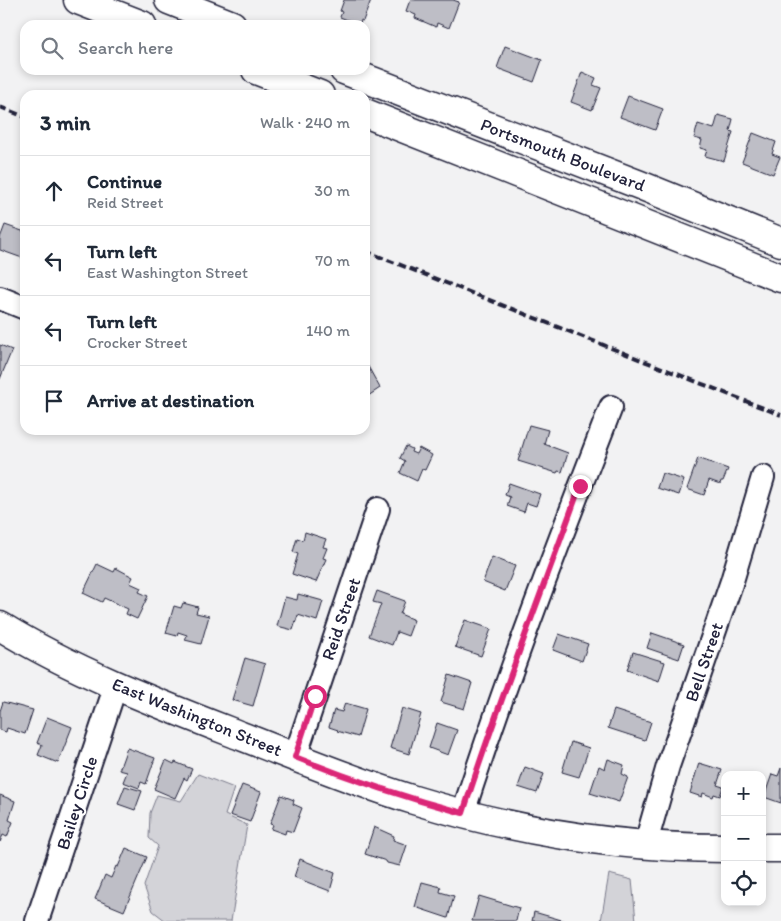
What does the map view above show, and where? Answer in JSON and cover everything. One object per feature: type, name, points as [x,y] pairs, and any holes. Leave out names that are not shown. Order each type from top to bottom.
[{"type":"main road","points":[[78,0],[129,20]]},
{"type":"main road","points":[[169,0],[219,20]]},
{"type":"main road","points":[[269,75],[307,90]]},
{"type":"main road","name":"Portsmouth Boulevard","points":[[356,75],[781,242]]},
{"type":"main road","name":"Portsmouth Boulevard","points":[[370,115],[781,278]]},
{"type":"main road","name":"East Washington Street","points":[[0,626],[61,659],[187,715],[295,757],[415,800],[518,827],[579,838],[645,846],[721,848]]},
{"type":"main road","points":[[766,848],[781,848]]},
{"type":"street","points":[[400,126],[408,96]]},
{"type":"street","points":[[0,298],[20,306]]},
{"type":"street","points":[[463,813],[488,735],[520,646],[611,407]]},
{"type":"street","name":"Bell Street","points":[[645,846],[668,766],[732,581],[762,477]]},
{"type":"street","name":"Reid Street","points":[[295,757],[378,509]]},
{"type":"street","name":"Bailey Circle","points":[[37,921],[116,685]]},
{"type":"shaded area","points":[[198,774],[234,788],[225,815],[247,825],[231,921],[166,921],[153,911],[144,886],[158,846],[149,838],[150,813],[157,795],[181,801]]},
{"type":"shaded area","points":[[609,874],[632,880],[636,921],[601,921]]},
{"type":"building","points":[[344,0],[371,0],[363,20],[348,20],[340,17],[342,12],[340,11]]},
{"type":"building","points":[[410,0],[453,0],[459,2],[449,28],[437,23],[436,27],[415,18],[416,15],[406,11]]},
{"type":"building","points":[[505,46],[542,60],[534,82],[497,68]]},
{"type":"building","points":[[582,72],[596,78],[593,85],[601,88],[592,110],[571,102]]},
{"type":"building","points":[[628,96],[663,109],[655,130],[620,117]]},
{"type":"building","points":[[718,115],[733,119],[730,131],[733,132],[724,161],[705,156],[707,150],[700,148],[702,140],[694,138],[698,124],[714,129]]},
{"type":"building","points":[[753,133],[776,142],[772,154],[780,157],[773,174],[742,162]]},
{"type":"building","points":[[5,225],[20,230],[20,257],[0,250],[0,238]]},
{"type":"building","points":[[0,345],[12,350],[0,379]]},
{"type":"building","points":[[370,370],[380,388],[370,395]]},
{"type":"building","points":[[529,425],[548,430],[544,444],[568,453],[562,472],[558,471],[557,473],[518,461]]},
{"type":"building","points":[[406,446],[412,449],[411,452],[416,454],[419,448],[432,455],[425,470],[422,469],[417,481],[400,473],[405,461],[400,458]]},
{"type":"building","points":[[698,458],[728,469],[720,484],[709,480],[704,495],[687,489]]},
{"type":"building","points":[[662,473],[684,480],[679,495],[657,488]]},
{"type":"building","points":[[509,483],[540,494],[536,506],[527,503],[524,512],[507,506],[510,497],[505,495]]},
{"type":"building","points":[[305,532],[326,539],[323,547],[327,548],[323,558],[326,559],[316,582],[292,574],[298,554],[293,552],[297,538],[303,540]]},
{"type":"building","points":[[492,557],[515,566],[505,591],[483,582]]},
{"type":"building","points":[[97,564],[114,572],[116,568],[133,577],[130,583],[141,588],[139,592],[148,596],[137,619],[126,614],[128,609],[104,598],[102,602],[83,593]]},
{"type":"building","points":[[377,591],[405,601],[400,614],[414,620],[408,636],[397,632],[392,645],[369,636],[381,604],[373,602]]},
{"type":"building","points":[[298,594],[323,601],[317,621],[298,615],[293,630],[277,626],[285,597],[297,600]]},
{"type":"building","points":[[183,603],[198,607],[196,613],[209,616],[201,644],[185,640],[187,635],[178,632],[177,636],[166,633],[174,606],[181,608]]},
{"type":"building","points":[[465,620],[491,629],[481,656],[455,647]]},
{"type":"building","points":[[652,633],[684,644],[679,659],[647,648]]},
{"type":"building","points":[[559,634],[588,644],[582,661],[553,650]]},
{"type":"building","points":[[633,652],[665,662],[659,681],[627,670]]},
{"type":"building","points":[[245,658],[265,664],[253,706],[232,700]]},
{"type":"building","points":[[449,675],[472,683],[464,709],[441,702]]},
{"type":"building","points":[[3,702],[33,710],[25,734],[7,728],[6,732],[0,730],[0,711]]},
{"type":"building","points":[[345,703],[366,709],[358,737],[329,727],[334,710],[342,712]]},
{"type":"building","points":[[402,708],[421,714],[409,754],[390,748]]},
{"type":"building","points":[[614,710],[651,722],[645,740],[608,728]]},
{"type":"building","points":[[47,717],[72,727],[58,763],[38,755],[42,745],[37,743]]},
{"type":"building","points":[[437,723],[457,730],[448,755],[429,748]]},
{"type":"building","points":[[571,742],[589,748],[579,777],[562,772]]},
{"type":"building","points":[[127,748],[155,758],[146,784],[141,782],[139,788],[123,782],[127,772],[119,770]]},
{"type":"building","points":[[608,759],[624,765],[622,774],[628,777],[619,802],[590,793],[599,766],[605,769]]},
{"type":"building","points":[[166,760],[192,769],[187,780],[184,778],[175,798],[154,789]]},
{"type":"building","points":[[699,763],[722,770],[717,785],[721,786],[720,796],[714,794],[713,797],[703,793],[702,797],[690,793]]},
{"type":"building","points":[[525,767],[544,774],[537,793],[518,787]]},
{"type":"building","points":[[781,768],[781,803],[766,798],[766,791],[772,774],[778,776]]},
{"type":"building","points":[[242,785],[261,792],[250,822],[230,815]]},
{"type":"building","points":[[125,786],[142,791],[135,810],[118,804]]},
{"type":"building","points":[[0,795],[15,801],[9,820],[13,822],[7,837],[3,835],[0,842]]},
{"type":"building","points":[[281,795],[294,800],[293,804],[302,808],[293,832],[286,830],[285,834],[271,829],[273,825],[270,824]]},
{"type":"building","points":[[374,827],[394,836],[393,840],[407,845],[400,866],[365,854]]},
{"type":"building","points":[[126,848],[147,857],[124,911],[95,899],[105,875],[111,878]]},
{"type":"building","points":[[300,859],[335,873],[330,891],[294,877]]},
{"type":"building","points":[[422,882],[441,887],[440,892],[454,896],[448,918],[415,907]]},
{"type":"building","points":[[479,896],[519,908],[516,921],[472,921]]},
{"type":"building","points":[[534,912],[565,921],[532,921]]},
{"type":"railway","points":[[0,107],[20,115]]},
{"type":"railway","points":[[370,253],[781,415]]},
{"type":"route","points":[[315,696],[295,757],[352,779],[415,800],[463,813],[488,735],[580,486]]}]
